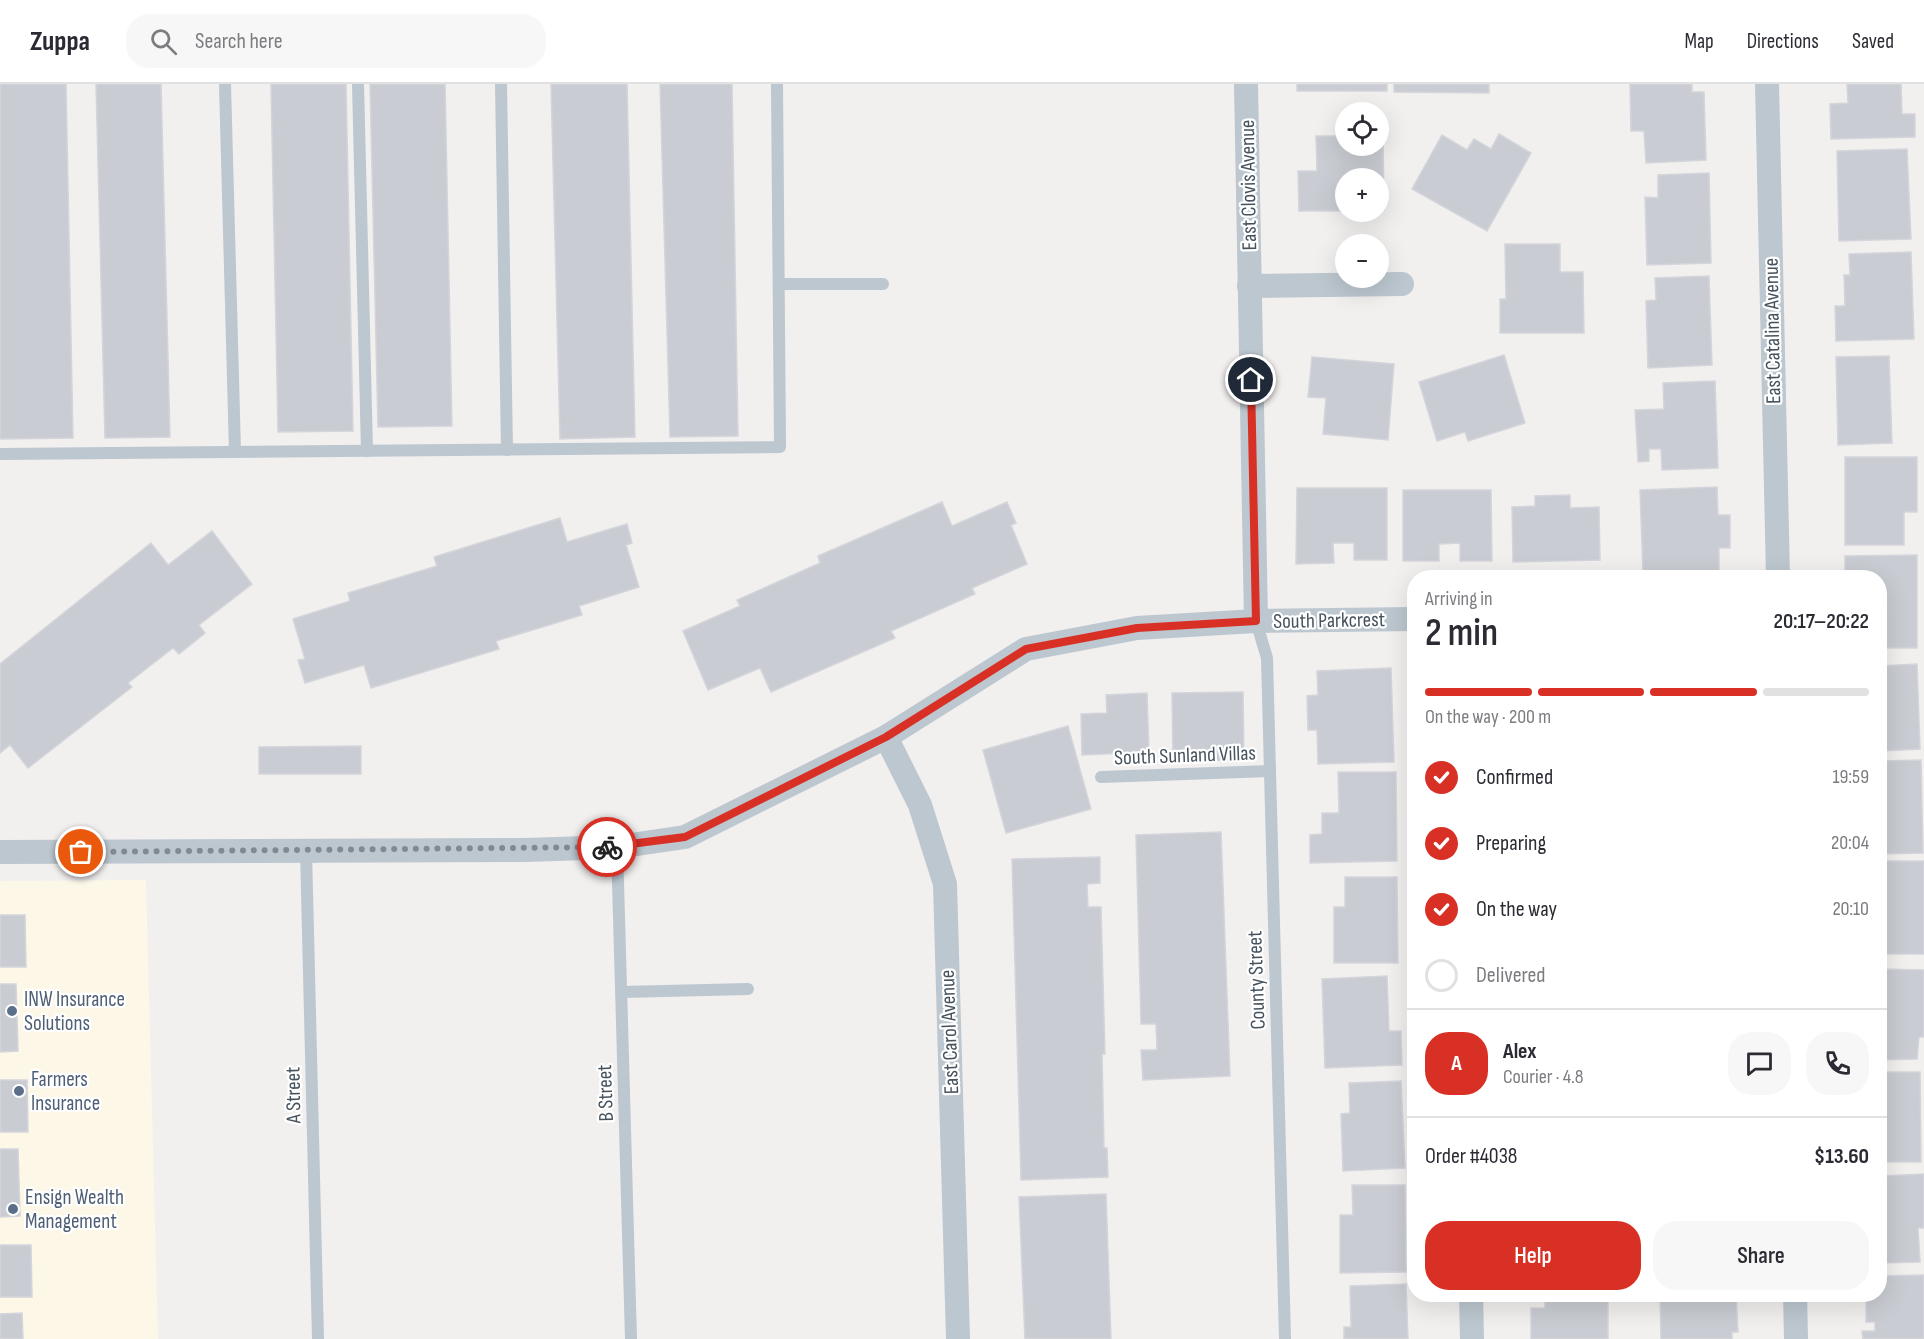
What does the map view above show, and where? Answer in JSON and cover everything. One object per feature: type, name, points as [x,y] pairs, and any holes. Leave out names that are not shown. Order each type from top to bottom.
[{"type":"street","name":"East Clovis Avenue","points":[[1246,84],[1256,621]]},
{"type":"street","name":"East Catalina Avenue","points":[[1767,84],[1778,570]]},
{"type":"street","points":[[1249,286],[1402,284]]},
{"type":"street","name":"South Parkcrest","points":[[0,852],[617,847],[685,837],[886,737],[1026,649],[1137,628],[1256,621],[1407,619]]},
{"type":"street","name":"East Carol Avenue","points":[[886,737],[920,805],[945,884],[958,1339]]},
{"type":"street","points":[[1471,1302],[1472,1339]]},
{"type":"street","points":[[1795,1302],[1796,1339]]},
{"type":"lane","points":[[225,84],[235,452]]},
{"type":"lane","points":[[358,84],[367,451]]},
{"type":"lane","points":[[501,84],[507,450]]},
{"type":"lane","points":[[0,454],[780,447],[777,84]]},
{"type":"lane","points":[[779,284],[883,284]]},
{"type":"lane","name":"County Street","points":[[1256,621],[1267,658],[1285,1339]]},
{"type":"lane","name":"South Sunland Villas","points":[[1101,777],[1270,771]]},
{"type":"lane","name":"B Street","points":[[617,847],[631,1339]]},
{"type":"lane","name":"A Street","points":[[306,851],[318,1339]]},
{"type":"lane","points":[[622,992],[748,989]]},
{"type":"shaded area","points":[[146,880],[158,1339],[0,1339],[0,881]]},
{"type":"building","points":[[0,84],[66,84],[73,438],[0,439]]},
{"type":"building","points":[[96,84],[161,84],[170,437],[105,438]]},
{"type":"building","points":[[271,84],[346,84],[353,431],[278,432]]},
{"type":"building","points":[[370,84],[445,84],[452,426],[378,427]]},
{"type":"building","points":[[551,84],[627,84],[635,437],[560,439]]},
{"type":"building","points":[[660,84],[732,84],[738,436],[670,437]]},
{"type":"building","points":[[1297,84],[1387,84],[1387,91],[1297,91]]},
{"type":"building","points":[[1394,84],[1489,84],[1489,93],[1394,92]]},
{"type":"building","points":[[1630,84],[1692,84],[1692,92],[1704,92],[1706,160],[1646,163],[1644,131],[1631,131]]},
{"type":"building","points":[[1847,84],[1901,84],[1902,114],[1915,114],[1915,137],[1831,139],[1830,104],[1848,103]]},
{"type":"building","points":[[1499,134],[1531,153],[1487,231],[1412,189],[1442,135],[1467,150],[1474,139],[1491,149]]},
{"type":"building","points":[[1316,136],[1335,136],[1335,156],[1383,156],[1383,168],[1335,168],[1335,211],[1299,211],[1298,171],[1317,171]]},
{"type":"building","points":[[1907,149],[1911,239],[1839,241],[1837,151]]},
{"type":"building","points":[[1709,173],[1711,263],[1647,265],[1645,197],[1658,198],[1658,175]]},
{"type":"building","points":[[1505,244],[1560,244],[1560,272],[1583,272],[1584,333],[1500,333],[1500,299],[1506,299]]},
{"type":"building","points":[[1911,252],[1914,339],[1836,341],[1835,306],[1845,306],[1844,275],[1850,275],[1849,254]]},
{"type":"building","points":[[1709,276],[1712,365],[1648,368],[1646,301],[1656,300],[1655,278]]},
{"type":"building","points":[[1504,355],[1525,423],[1468,441],[1465,432],[1437,441],[1419,382]]},
{"type":"building","points":[[1889,356],[1892,443],[1838,445],[1836,357]]},
{"type":"building","points":[[1312,357],[1394,364],[1388,440],[1323,434],[1326,398],[1308,397]]},
{"type":"building","points":[[1715,381],[1718,468],[1662,470],[1661,449],[1649,449],[1649,461],[1638,462],[1635,410],[1664,409],[1663,383]]},
{"type":"building","points":[[1845,457],[1917,457],[1917,512],[1904,512],[1904,545],[1845,545]]},
{"type":"building","points":[[1717,487],[1718,515],[1730,515],[1730,548],[1719,548],[1719,570],[1643,570],[1640,490]]},
{"type":"building","points":[[1297,488],[1387,488],[1387,560],[1354,560],[1354,543],[1333,543],[1334,563],[1296,564]]},
{"type":"building","points":[[1403,490],[1491,490],[1492,561],[1460,561],[1460,543],[1439,544],[1439,561],[1403,561]]},
{"type":"building","points":[[1570,495],[1570,508],[1599,507],[1600,560],[1513,562],[1512,507],[1535,506],[1535,496]]},
{"type":"building","points":[[942,502],[952,526],[1007,502],[1016,523],[1011,525],[1027,564],[972,588],[975,594],[891,631],[895,638],[771,692],[760,668],[708,690],[683,631],[740,606],[737,600],[820,563],[818,556]]},
{"type":"building","points":[[560,518],[567,542],[627,524],[632,543],[626,545],[639,587],[579,606],[582,615],[496,641],[499,649],[371,688],[364,665],[305,683],[298,660],[305,659],[293,619],[350,601],[348,593],[437,566],[434,557]]},
{"type":"building","points":[[212,531],[252,584],[199,625],[205,633],[179,654],[173,648],[128,683],[132,687],[28,768],[10,745],[0,753],[0,664],[151,543],[168,565]]},
{"type":"building","points":[[1917,555],[1917,648],[1887,648],[1887,570],[1845,570],[1845,556]]},
{"type":"building","points":[[1917,664],[1920,749],[1887,751],[1887,666]]},
{"type":"building","points":[[1391,668],[1394,762],[1318,764],[1317,730],[1308,730],[1307,696],[1318,695],[1317,671]]},
{"type":"building","points":[[1243,692],[1244,760],[1173,761],[1172,693]]},
{"type":"building","points":[[1147,693],[1149,752],[1082,755],[1081,714],[1107,713],[1106,695]]},
{"type":"building","points":[[1068,726],[1091,809],[1006,833],[983,750]]},
{"type":"building","points":[[361,746],[361,774],[259,774],[259,747]]},
{"type":"building","points":[[1921,760],[1923,853],[1887,854],[1887,761]]},
{"type":"building","points":[[1338,772],[1396,772],[1397,861],[1310,863],[1310,835],[1322,834],[1322,813],[1339,813]]},
{"type":"building","points":[[1221,832],[1230,1076],[1143,1080],[1141,1050],[1157,1050],[1156,1024],[1141,1024],[1136,835]]},
{"type":"building","points":[[1100,857],[1100,883],[1087,884],[1088,907],[1101,907],[1105,1054],[1102,1054],[1104,1148],[1107,1148],[1108,1177],[1021,1180],[1012,859]]},
{"type":"building","points":[[1887,861],[1924,861],[1924,954],[1887,954]]},
{"type":"building","points":[[1345,877],[1397,877],[1398,963],[1334,963],[1334,907],[1345,907]]},
{"type":"building","points":[[0,915],[25,915],[26,967],[0,967]]},
{"type":"building","points":[[1887,969],[1924,970],[1924,1037],[1919,1037],[1917,1059],[1887,1060]]},
{"type":"building","points":[[1387,976],[1389,1031],[1401,1031],[1402,1065],[1325,1068],[1322,979]]},
{"type":"building","points":[[0,984],[16,984],[18,1051],[0,1052]]},
{"type":"building","points":[[1887,1072],[1920,1072],[1921,1162],[1887,1162]]},
{"type":"building","points":[[0,1080],[27,1080],[28,1132],[0,1132]]},
{"type":"building","points":[[1401,1081],[1405,1168],[1343,1171],[1341,1114],[1350,1113],[1349,1083]]},
{"type":"building","points":[[0,1149],[18,1149],[20,1216],[0,1217]]},
{"type":"building","points":[[1924,1174],[1924,1228],[1918,1228],[1920,1262],[1887,1263],[1887,1176]]},
{"type":"building","points":[[1352,1185],[1405,1185],[1406,1272],[1340,1273],[1340,1215],[1353,1215]]},
{"type":"building","points":[[1106,1194],[1111,1339],[1025,1339],[1019,1197]]},
{"type":"building","points":[[0,1245],[31,1245],[32,1297],[0,1297]]},
{"type":"building","points":[[1924,1275],[1924,1339],[1863,1339],[1862,1331],[1875,1331],[1875,1322],[1866,1322],[1866,1302],[1887,1302],[1887,1276]]},
{"type":"building","points":[[1406,1284],[1408,1339],[1344,1339],[1344,1327],[1351,1327],[1350,1286]]},
{"type":"building","points":[[1545,1302],[1608,1302],[1608,1339],[1531,1339],[1531,1308],[1545,1308]]},
{"type":"building","points":[[1660,1302],[1736,1302],[1738,1332],[1732,1332],[1732,1339],[1661,1339]]},
{"type":"building","points":[[22,1313],[23,1339],[0,1339],[0,1314]]},
{"type":"way so far","points":[[81,852],[525,850],[607,847]]},
{"type":"place","name":"INW Insurance Solutions","points":[[12,1011]]},
{"type":"place","name":"Farmers Insurance","points":[[19,1091]]},
{"type":"place","name":"Ensign Wealth Management","points":[[13,1209]]},
{"type":"route","points":[[607,847],[685,837],[886,737],[1026,649],[1137,628],[1256,621],[1251,380]]}]
